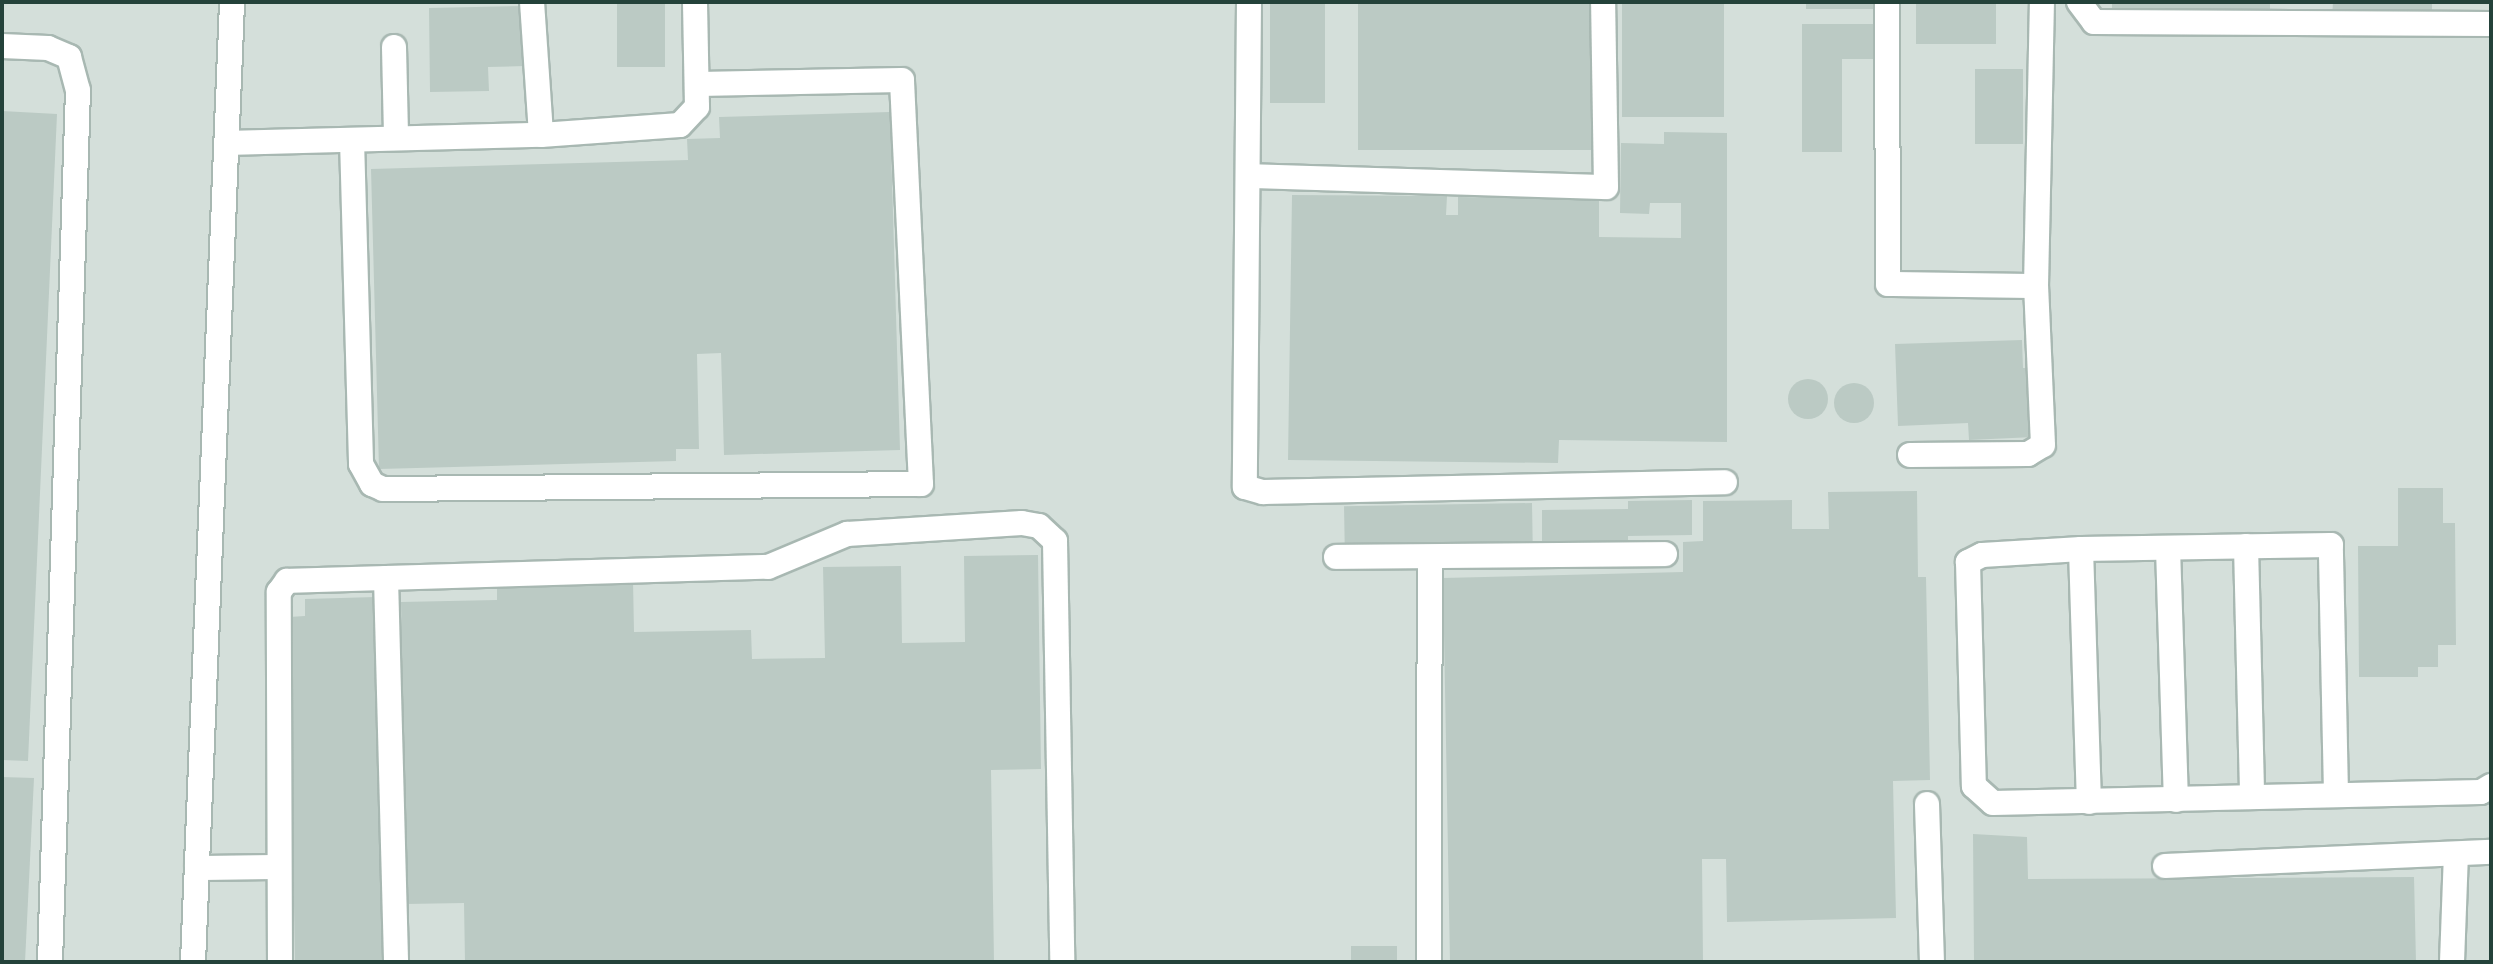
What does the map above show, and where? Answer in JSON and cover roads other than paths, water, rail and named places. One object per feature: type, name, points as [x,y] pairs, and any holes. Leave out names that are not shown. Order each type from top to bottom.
[{"type":"lane","points":[[193,962],[232,2]]},
{"type":"lane","points":[[532,2],[541,135]]},
{"type":"lane","points":[[226,143],[541,135],[680,125],[697,107],[695,2]]},
{"type":"lane","points":[[1249,2],[1245,487],[1263,492],[1725,482]]},
{"type":"lane","points":[[1249,176],[1606,187],[1603,2]]},
{"type":"lane","points":[[1887,2],[1888,284],[2036,286]]},
{"type":"lane","points":[[1910,455],[2013,455],[2043,445],[2036,286],[2042,2]]},
{"type":"lane","points":[[2079,2],[2094,22],[2465,13],[2491,24]]},
{"type":"lane","points":[[2,46],[48,48],[69,57],[78,90],[50,962]]},
{"type":"lane","points":[[394,47],[396,138]]},
{"type":"lane","points":[[352,140],[361,464],[372,484],[383,489],[921,484],[902,80],[698,84]]},
{"type":"lane","points":[[280,962],[279,592],[297,577],[386,578],[768,567],[847,534],[1039,526],[1055,541],[1062,962]]},
{"type":"lane","points":[[2336,794],[2331,545],[2081,549],[1982,555],[1968,562],[1974,786],[1993,803],[2481,792],[2491,786]]},
{"type":"lane","points":[[2246,546],[2252,797]]},
{"type":"lane","points":[[2168,548],[2176,800]]},
{"type":"lane","points":[[2081,549],[2089,802]]},
{"type":"lane","points":[[1336,557],[1665,554]]},
{"type":"lane","points":[[1429,962],[1430,558]]},
{"type":"lane","points":[[386,578],[396,962]]},
{"type":"lane","points":[[1927,804],[1932,962]]},
{"type":"lane","points":[[2165,866],[2491,852]]},
{"type":"lane","points":[[2452,962],[2456,854]]},
{"type":"lane","points":[[197,868],[279,867]]}]
